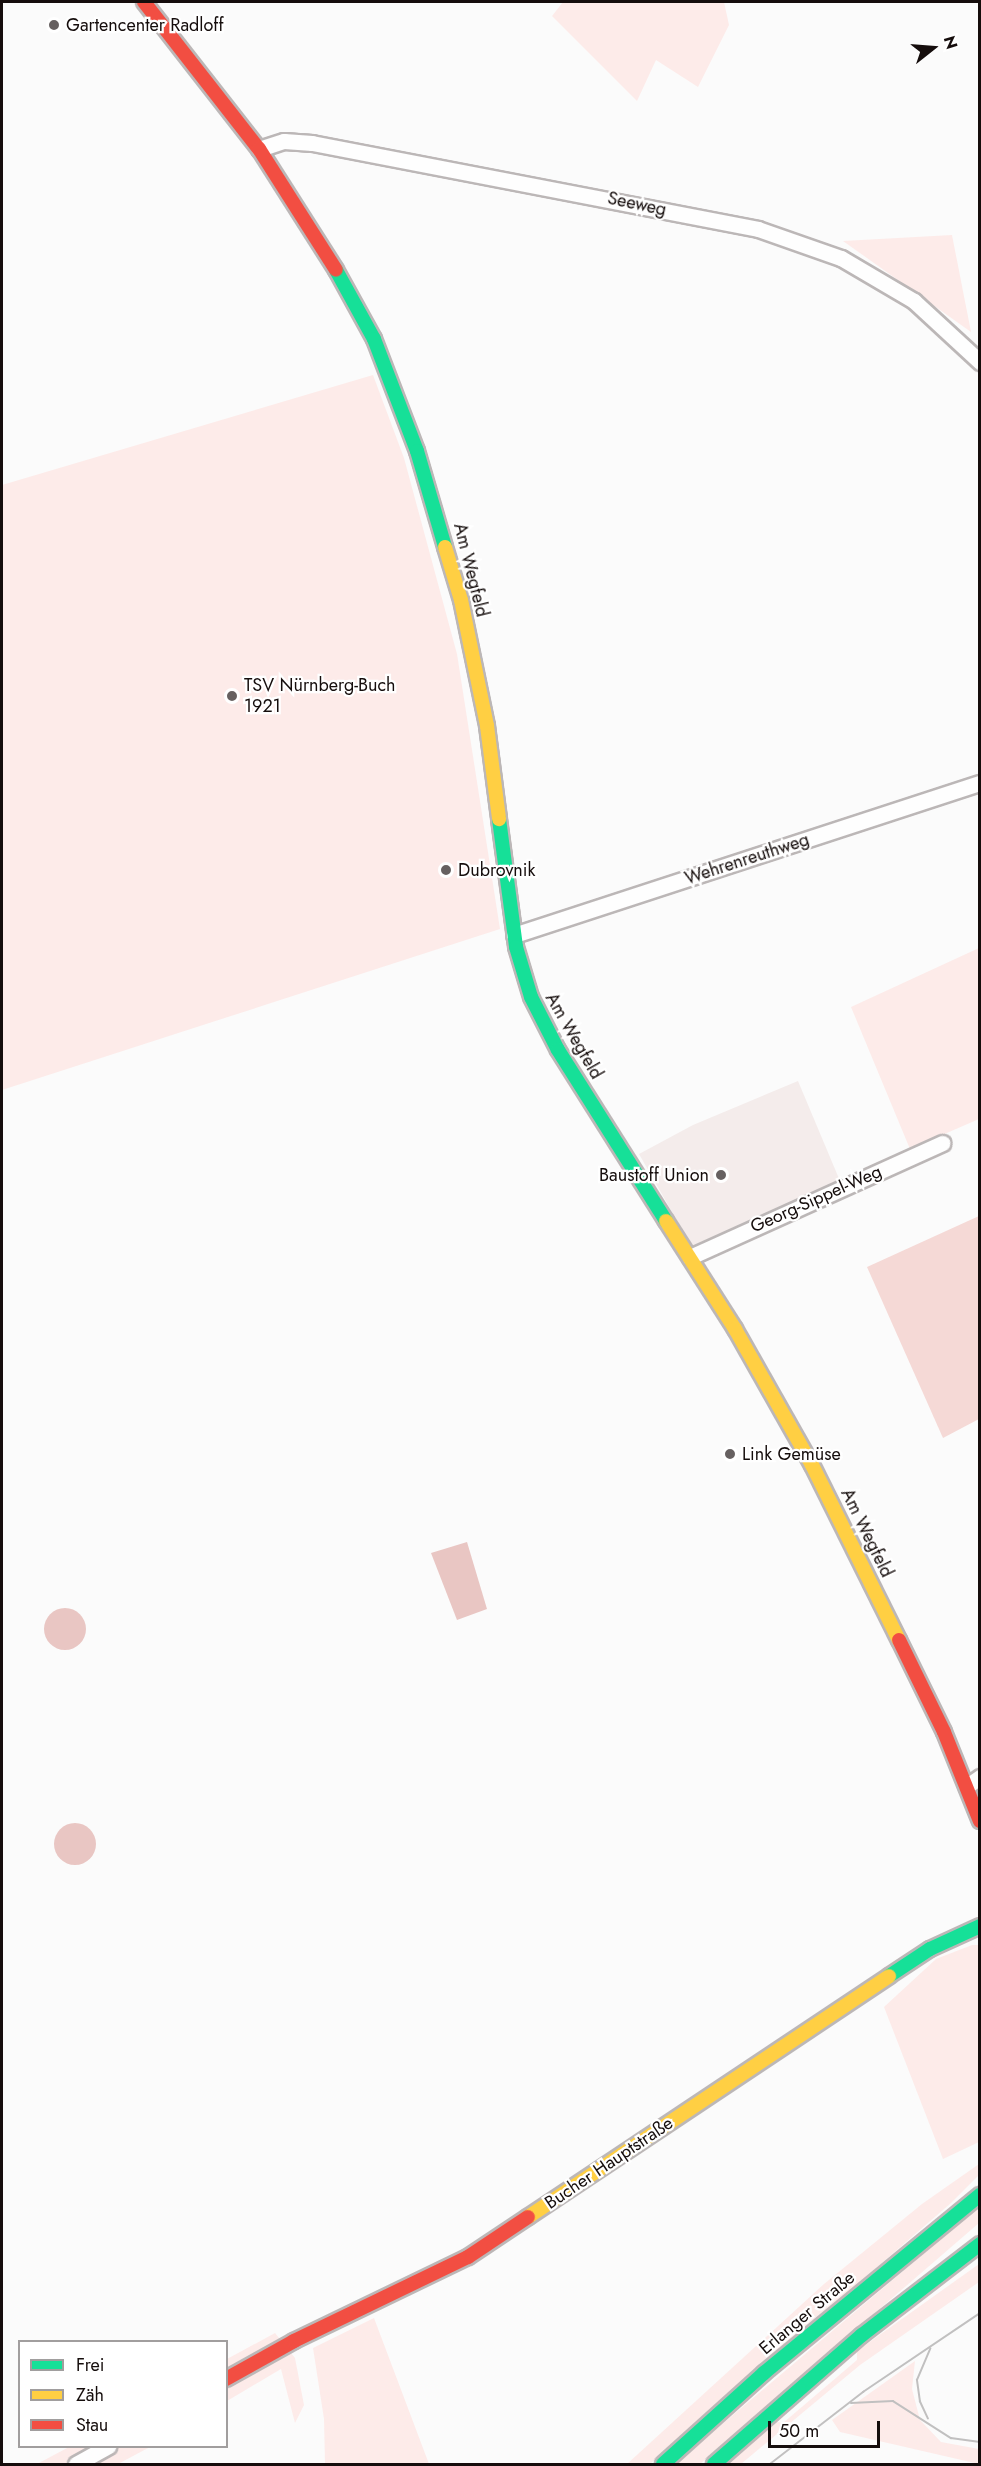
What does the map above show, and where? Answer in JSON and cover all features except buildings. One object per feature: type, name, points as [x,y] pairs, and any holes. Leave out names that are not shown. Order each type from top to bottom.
[{"type":"street","name":"Am Wegfeld","points":[[144,2],[259,149],[356,303],[386,367],[421,460],[447,547],[478,680],[514,935],[525,982],[547,1031],[690,1257],[812,1464],[973,1781],[980,1821]]},
{"type":"street","name":"Seeweg","points":[[259,149],[284,141],[312,142],[758,229],[841,258],[914,300],[980,362]]},
{"type":"street","name":"Wehrenreuthweg","points":[[514,935],[980,783]]},
{"type":"street","name":"Georg-Sippel-Weg","points":[[690,1257],[942,1143]]},
{"type":"street","name":"Bucher Hauptstraße","points":[[228,2378],[294,2341],[468,2258],[930,1949],[980,1926]]},
{"type":"street","name":"Erlanger Straße","points":[[663,2464],[816,2329],[980,2196]]},
{"type":"street","points":[[714,2464],[862,2335],[980,2244]]},
{"type":"street","points":[[76,2464],[104,2448]]},
{"type":"shaded area","points":[[563,2],[724,2],[729,25],[698,87],[656,60],[637,101],[552,16]]},
{"type":"shaded area","points":[[952,235],[971,332],[843,241]]},
{"type":"shaded area","name":"TSV Nürnberg-Buch 1921","points":[[373,375],[404,458],[457,654],[500,929],[2,1090],[2,485]]},
{"type":"shaded area","points":[[979,948],[979,1119],[910,1149],[851,1007]]},
{"type":"shaded area","points":[[798,1081],[840,1181],[692,1247],[639,1154],[693,1125]]},
{"type":"shaded area","points":[[979,1216],[979,1419],[943,1438],[867,1267]]},
{"type":"shaded area","points":[[467,1542],[487,1609],[457,1620],[431,1553]]},
{"type":"shaded area","points":[[65,1608],[80,1614],[86,1629],[80,1644],[65,1650],[50,1644],[44,1629],[50,1614]]},
{"type":"shaded area","points":[[75,1823],[90,1829],[96,1844],[90,1859],[75,1865],[60,1859],[54,1844],[60,1829]]},
{"type":"shaded area","points":[[972,1945],[980,1945],[979,2142],[943,2159],[884,2007],[936,1959]]},
{"type":"shaded area","points":[[979,2164],[979,2175],[951,2203],[650,2464],[627,2464],[824,2284],[922,2204]]},
{"type":"shaded area","points":[[979,2207],[979,2223],[700,2464],[675,2464]]},
{"type":"shaded area","points":[[979,2264],[979,2282],[860,2365],[741,2464],[726,2464],[774,2421],[783,2423],[857,2360],[857,2351]]},
{"type":"shaded area","points":[[374,2318],[429,2464],[325,2464],[324,2419],[313,2348]]},
{"type":"shaded area","points":[[275,2333],[295,2358],[304,2405],[295,2423],[281,2369],[228,2400],[228,2358]]},
{"type":"shaded area","points":[[915,2361],[912,2389],[920,2420],[941,2442],[979,2449],[979,2464],[840,2432],[832,2420]]},
{"type":"shaded area","points":[[67,2448],[148,2448],[118,2464],[37,2464]]},
{"type":"tram line","points":[[770,2464],[863,2392],[980,2313]]},
{"type":"tram line","points":[[928,2419],[920,2402],[917,2380],[930,2349]]},
{"type":"tram line","points":[[851,2403],[893,2401],[951,2438],[980,2442]]},
{"type":"traffic: fast","points":[[336,270],[374,339],[417,451],[445,547]]},
{"type":"traffic: fast","points":[[499,819],[516,947],[531,997],[558,1050],[666,1221]]},
{"type":"traffic: fast","points":[[889,1976],[930,1949],[980,1926]]},
{"type":"traffic: fast","points":[[663,2464],[764,2373],[980,2195]]},
{"type":"traffic: fast","points":[[714,2464],[862,2335],[980,2244]]},
{"type":"traffic: slow","points":[[445,547],[461,600],[487,726],[499,819]]},
{"type":"traffic: slow","points":[[666,1221],[735,1329],[812,1465],[899,1640]]},
{"type":"traffic: slow","points":[[528,2217],[889,1976]]},
{"type":"traffic: jam","points":[[144,2],[259,149],[336,270]]},
{"type":"traffic: jam","points":[[899,1640],[944,1732],[980,1821]]},
{"type":"traffic: jam","points":[[228,2378],[294,2341],[468,2257],[528,2217]]},
{"type":"place","name":"Gartencenter Radloff","points":[[54,25]]},
{"type":"place","name":"TSV Nürnberg-Buch 1921","points":[[232,696]]},
{"type":"place","name":"Dubrovnik","points":[[446,870]]},
{"type":"place","name":"Baustoff Union","points":[[721,1175]]},
{"type":"place","name":"Link Gemüse","points":[[730,1454]]}]
